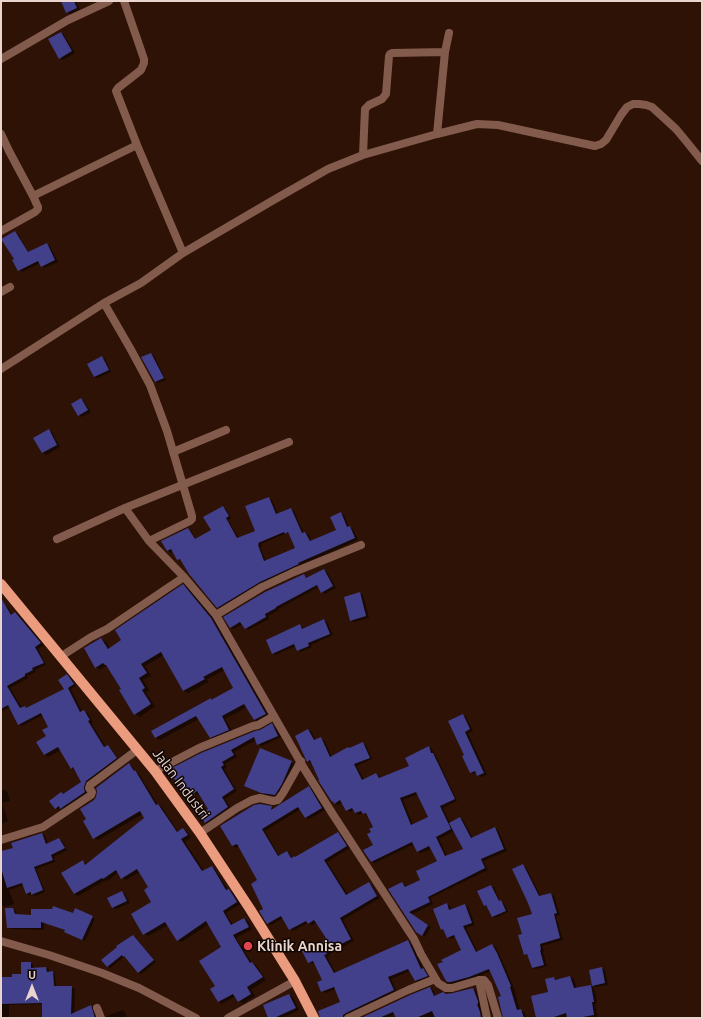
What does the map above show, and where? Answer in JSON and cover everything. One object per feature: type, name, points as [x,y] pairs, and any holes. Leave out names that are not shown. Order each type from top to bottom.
[{"type":"main road","name":"Jalan Industri","points":[[1,584],[155,771],[200,833],[295,981],[314,1018]]},
{"type":"street","points":[[1,59],[68,20],[108,1]]},
{"type":"street","points":[[124,1],[144,59],[144,63],[141,70],[116,91],[137,145],[183,253]]},
{"type":"street","points":[[437,134],[445,52],[449,33]]},
{"type":"street","points":[[362,155],[365,109],[369,105],[382,99],[386,94],[390,54],[445,52]]},
{"type":"street","points":[[1,369],[104,303],[141,283],[183,253],[306,181],[339,164],[362,155],[477,124],[498,126],[595,146],[606,140],[627,108],[633,104],[639,104],[652,108],[676,129],[702,162]]},
{"type":"street","points":[[1,134],[5,152],[38,206],[38,209],[1,232]]},
{"type":"street","points":[[33,196],[137,145]]},
{"type":"street","points":[[1,292],[10,287]]},
{"type":"street","points":[[104,303],[150,386],[167,431],[192,516],[191,520],[149,541]]},
{"type":"street","points":[[173,452],[226,430]]},
{"type":"street","points":[[57,539],[125,508],[289,442]]},
{"type":"street","points":[[125,508],[149,541],[184,577],[216,615],[300,761],[414,939],[435,979],[446,988],[452,988],[479,980],[484,980],[488,985],[498,1018]]},
{"type":"street","points":[[216,615],[262,587],[288,575],[362,546]]},
{"type":"street","points":[[60,657],[91,637],[107,629],[184,577]]},
{"type":"street","points":[[155,771],[199,748],[258,725],[274,716]]},
{"type":"street","points":[[1,840],[43,827],[91,795],[92,792],[89,788],[90,785],[137,750]]},
{"type":"street","points":[[200,833],[237,808],[252,800],[260,798],[273,801],[278,800],[300,761]]},
{"type":"street","points":[[1,941],[55,957],[133,985],[196,1018]]},
{"type":"street","points":[[348,1018],[435,979]]},
{"type":"street","points":[[479,980],[487,1018]]},
{"type":"street","points":[[228,1018],[295,981]]},
{"type":"street","points":[[96,1008],[101,1018]]},
{"type":"building","points":[[61,1],[74,1],[77,8],[66,13]]},
{"type":"building","points":[[61,32],[72,51],[59,59],[48,39]]},
{"type":"building","points":[[15,231],[28,252],[47,243],[55,260],[41,267],[38,261],[18,271],[12,260],[14,259],[1,239]]},
{"type":"building","points":[[151,353],[164,378],[155,382],[141,357]]},
{"type":"building","points":[[102,356],[109,370],[94,377],[87,364]]},
{"type":"building","points":[[81,398],[88,410],[78,416],[71,404]]},
{"type":"building","points":[[49,429],[57,445],[42,453],[33,438]]},
{"type":"building","points":[[269,497],[276,514],[291,508],[302,533],[305,532],[310,541],[336,530],[330,517],[341,512],[347,527],[350,526],[355,538],[298,563],[299,564],[260,582],[217,608],[189,574],[180,559],[177,560],[171,549],[167,551],[161,541],[188,528],[195,539],[211,530],[203,517],[223,506],[229,516],[226,518],[237,538],[255,531],[245,506]],"holes":[[[284,532],[285,534],[288,532],[295,548],[264,561],[258,543]]]},
{"type":"building","points":[[324,569],[333,586],[321,593],[317,585],[276,607],[265,614],[266,617],[245,629],[240,622],[230,628],[223,617],[265,592],[304,574],[306,578]]},
{"type":"building","points":[[183,584],[211,618],[266,714],[254,720],[244,704],[222,716],[229,730],[210,738],[196,716],[155,738],[151,731],[211,698],[211,700],[233,688],[222,667],[203,677],[205,679],[183,691],[161,652],[141,664],[147,673],[139,678],[145,688],[142,690],[151,704],[134,715],[119,690],[121,689],[106,665],[103,663],[95,668],[84,648],[101,638],[108,649],[121,640],[115,630]]},
{"type":"building","points":[[360,592],[366,616],[350,621],[344,597]]},
{"type":"building","points":[[1,598],[11,615],[15,612],[41,643],[35,647],[44,663],[32,668],[33,670],[25,674],[25,676],[7,686],[20,708],[25,706],[26,708],[64,689],[58,680],[67,674],[74,684],[68,688],[80,712],[84,710],[90,720],[88,721],[104,747],[108,745],[117,758],[86,781],[84,787],[85,792],[60,809],[59,806],[55,809],[49,801],[61,792],[63,794],[81,782],[73,767],[71,769],[58,747],[44,755],[36,742],[46,736],[42,730],[48,727],[41,713],[18,725],[8,705],[1,709]]},
{"type":"building","points":[[324,619],[330,634],[308,643],[309,646],[297,651],[294,644],[272,654],[266,640],[300,624],[302,629]]},
{"type":"building","points":[[463,714],[470,729],[465,732],[484,773],[477,776],[475,771],[470,773],[462,756],[464,755],[448,721]]},
{"type":"building","points":[[272,723],[278,736],[257,745],[254,737],[231,750],[234,755],[222,762],[224,765],[221,767],[234,789],[222,797],[228,807],[205,823],[199,814],[208,809],[197,791],[193,794],[189,787],[183,792],[168,770],[201,753],[260,730]]},
{"type":"building","points":[[308,729],[314,740],[321,737],[330,757],[348,747],[349,748],[363,742],[370,758],[354,764],[362,780],[376,773],[379,778],[409,766],[405,758],[429,746],[431,753],[433,753],[455,799],[440,806],[451,829],[436,837],[445,856],[463,849],[449,823],[460,817],[471,838],[495,827],[504,849],[481,859],[485,868],[428,897],[430,902],[409,912],[428,925],[422,936],[416,932],[388,889],[402,882],[405,887],[420,880],[416,871],[437,861],[429,846],[417,852],[412,842],[371,862],[363,850],[373,845],[367,834],[371,832],[369,829],[373,827],[366,813],[363,814],[361,811],[355,813],[352,808],[346,811],[340,800],[334,804],[333,801],[332,802],[318,780],[310,760],[307,762],[295,736]],"holes":[[[416,792],[428,817],[411,825],[400,798]]]},
{"type":"building","points":[[260,748],[292,761],[282,784],[275,795],[261,793],[244,786]]},
{"type":"building","points":[[129,763],[134,771],[135,770],[156,805],[158,804],[177,832],[183,828],[188,835],[181,839],[202,871],[212,866],[226,890],[229,889],[236,900],[237,902],[223,911],[231,925],[244,918],[249,927],[233,935],[250,963],[252,962],[263,977],[247,987],[251,994],[238,1002],[233,994],[218,1002],[210,989],[215,986],[199,961],[221,947],[206,921],[177,941],[165,922],[143,935],[131,914],[151,902],[144,890],[148,887],[137,869],[121,879],[116,870],[103,879],[102,878],[74,894],[61,873],[83,860],[85,865],[144,818],[140,811],[93,839],[83,821],[86,819],[80,809],[94,800],[97,791],[96,788]]},
{"type":"building","points":[[309,786],[322,808],[305,818],[298,807],[262,829],[278,856],[287,851],[291,858],[295,857],[338,832],[347,846],[324,860],[346,895],[369,882],[377,896],[340,918],[351,939],[326,952],[327,954],[324,955],[334,973],[408,940],[421,969],[423,968],[428,976],[415,981],[408,969],[388,977],[394,990],[346,1013],[343,1015],[343,1018],[320,1018],[318,1011],[340,1002],[334,987],[321,992],[317,982],[322,980],[313,961],[308,963],[302,951],[324,941],[323,940],[326,938],[314,920],[308,924],[306,921],[289,930],[281,916],[267,924],[259,911],[263,909],[251,884],[257,880],[237,844],[232,846],[220,826],[254,805],[260,804],[272,806],[271,810]]},
{"type":"building","points":[[42,833],[46,844],[59,838],[65,848],[51,855],[53,860],[34,867],[43,890],[31,895],[31,892],[26,894],[22,883],[7,888],[1,868],[1,851],[13,848],[11,843]]},
{"type":"building","points":[[523,864],[539,896],[551,893],[557,913],[554,914],[560,938],[540,944],[544,965],[532,968],[527,954],[524,955],[518,935],[522,934],[517,918],[532,914],[512,869]]},
{"type":"building","points":[[491,885],[506,911],[492,917],[486,905],[484,906],[477,891]]},
{"type":"building","points":[[122,891],[127,901],[112,908],[107,898]]},
{"type":"building","points":[[447,903],[449,910],[465,904],[472,923],[463,926],[476,952],[492,944],[511,986],[510,987],[517,1010],[521,1009],[524,1018],[503,1018],[498,997],[501,996],[489,969],[469,977],[451,982],[446,981],[437,964],[443,962],[441,960],[461,950],[454,935],[447,938],[443,929],[441,930],[433,909]]},
{"type":"building","points":[[53,906],[73,913],[75,908],[93,916],[82,940],[64,932],[65,930],[41,922],[41,928],[7,928],[5,908],[13,908],[15,914],[31,915],[31,909],[52,909]]},
{"type":"building","points":[[133,935],[154,960],[138,973],[122,955],[107,967],[101,960],[117,947],[116,946]]},
{"type":"building","points":[[21,962],[31,962],[31,968],[46,967],[47,972],[53,971],[54,986],[72,986],[71,1014],[91,1005],[95,1018],[42,1018],[42,1003],[1,1004],[1,977],[12,977],[12,974],[21,974]]},
{"type":"building","points":[[602,967],[605,983],[592,986],[589,970]]},
{"type":"building","points":[[570,976],[574,988],[591,985],[594,1002],[592,1002],[594,1015],[567,1018],[566,1013],[551,1018],[536,1018],[531,996],[548,992],[545,979],[554,977],[555,980]]},
{"type":"building","points":[[430,987],[434,996],[443,992],[446,994],[473,988],[478,1001],[477,1004],[481,1018],[435,1018],[432,1011],[416,1018],[396,1018],[393,1012],[379,1018],[361,1018],[410,995]]},
{"type":"building","points":[[289,994],[296,1008],[274,1018],[268,1018],[263,1005]]},
{"type":"place","name":"Klinik Annisa","points":[[248,946]]}]
